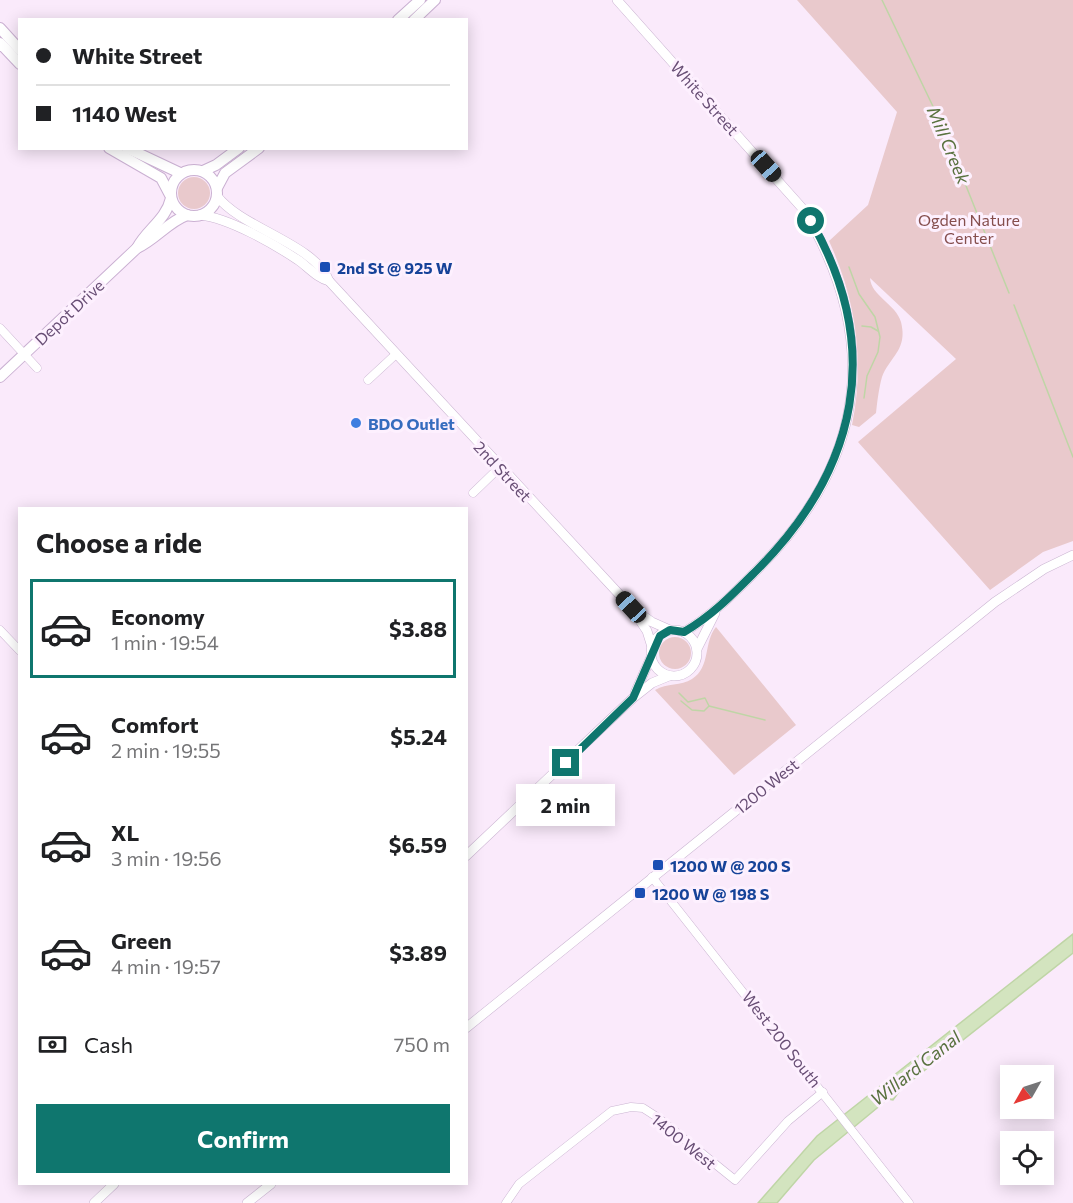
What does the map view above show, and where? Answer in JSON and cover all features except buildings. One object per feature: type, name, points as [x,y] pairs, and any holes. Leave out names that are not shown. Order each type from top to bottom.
[{"type":"main road","points":[[401,18],[420,0]]},
{"type":"main road","points":[[416,18],[435,0]]},
{"type":"main road","points":[[0,28],[18,48]]},
{"type":"main road","points":[[0,43],[18,62]]},
{"type":"main road","points":[[112,150],[161,178],[177,209],[187,215],[200,215],[213,206],[225,173],[255,150]]},
{"type":"main road","points":[[131,150],[180,174]]},
{"type":"main road","points":[[202,171],[216,165],[236,150]]},
{"type":"main road","points":[[171,196],[174,179],[192,169],[202,171],[213,178],[217,192]]},
{"type":"main road","name":"Depot Drive","points":[[138,248],[144,235],[167,212],[171,196]]},
{"type":"main road","name":"Depot Drive","points":[[0,377],[138,248],[151,242],[177,219],[187,215]]},
{"type":"street","name":"White Street","points":[[617,0],[803,209],[826,248],[837,274],[850,328],[853,364],[850,398],[839,446],[828,476],[798,525],[716,611]]},
{"type":"street","name":"2nd Street","points":[[217,192],[229,210],[295,248],[326,273],[329,281],[395,355],[631,607],[647,632],[652,652]]},
{"type":"street","name":"2nd Street","points":[[200,215],[217,217],[295,259],[321,279],[329,281]]},
{"type":"street","points":[[0,328],[37,368]]},
{"type":"street","points":[[368,380],[395,355]]},
{"type":"street","points":[[473,493],[500,467]]},
{"type":"street","name":"1200 West","points":[[468,1026],[995,602],[1031,577],[1073,555]]},
{"type":"street","name":"2nd Street","points":[[631,607],[652,622],[670,630]]},
{"type":"street","points":[[684,632],[716,611]]},
{"type":"street","points":[[468,854],[633,698],[652,683],[690,670],[695,664],[697,649],[716,611]]},
{"type":"street","points":[[0,630],[18,649]]},
{"type":"street","points":[[633,698],[660,636],[670,630],[684,632],[695,642],[697,649]]},
{"type":"street","points":[[652,652],[657,669],[669,676]]},
{"type":"street","name":"West 200 South","points":[[652,877],[909,1203]]},
{"type":"street","name":"1400 West","points":[[506,1203],[519,1184],[604,1116],[621,1107],[643,1108],[735,1180],[788,1121],[823,1092]]},
{"type":"street","points":[[94,1203],[113,1185]]},
{"type":"street","points":[[247,1203],[270,1185]]},
{"type":"green space","name":"Ogden Nature Center","points":[[797,0],[1073,0],[1073,541],[1043,552],[990,590],[858,442],[956,359],[870,278],[875,290],[898,316],[903,332],[900,346],[882,377],[876,413],[859,427],[852,425],[858,378],[856,331],[846,286],[829,241],[868,205],[897,112]]},
{"type":"green space","points":[[194,177],[205,182],[210,193],[205,204],[194,209],[183,204],[178,193],[183,182]]},
{"type":"green space","points":[[716,627],[796,725],[734,775],[655,690],[688,681],[698,674],[705,661],[709,640]]},
{"type":"green space","points":[[675,637],[686,642],[691,653],[686,664],[675,669],[664,664],[659,653],[664,642]]},
{"type":"water","name":"Willard Canal","points":[[1073,934],[1073,953],[901,1089],[893,1100],[888,1099],[814,1160],[777,1203],[758,1203],[817,1136]]},
{"type":"waterway","name":"Mill Creek","points":[[882,0],[940,121],[1009,293]]},
{"type":"waterway","points":[[849,267],[859,294],[875,317],[880,337],[878,352],[867,376],[864,398]]},
{"type":"waterway","name":"Mill Creek","points":[[1014,305],[1073,457]]},
{"type":"waterway","points":[[862,326],[878,331]]},
{"type":"waterway","points":[[679,693],[688,702],[705,698],[709,706],[704,711],[692,710],[681,701]]},
{"type":"waterway","points":[[709,706],[765,720]]},
{"type":"place","name":"2nd St @ 925 W","points":[[325,267]]},
{"type":"place","name":"BDO Outlet","points":[[356,423]]},
{"type":"place","name":"1200 W @ 200 S","points":[[658,865]]},
{"type":"place","name":"1200 W @ 198 S","points":[[640,893]]},
{"type":"route","points":[[566,763],[633,698],[645,675],[652,647],[660,636],[670,630],[684,632],[725,603],[779,548],[798,525],[815,501],[828,476],[847,419],[853,364],[850,328],[837,274],[811,221]]}]
